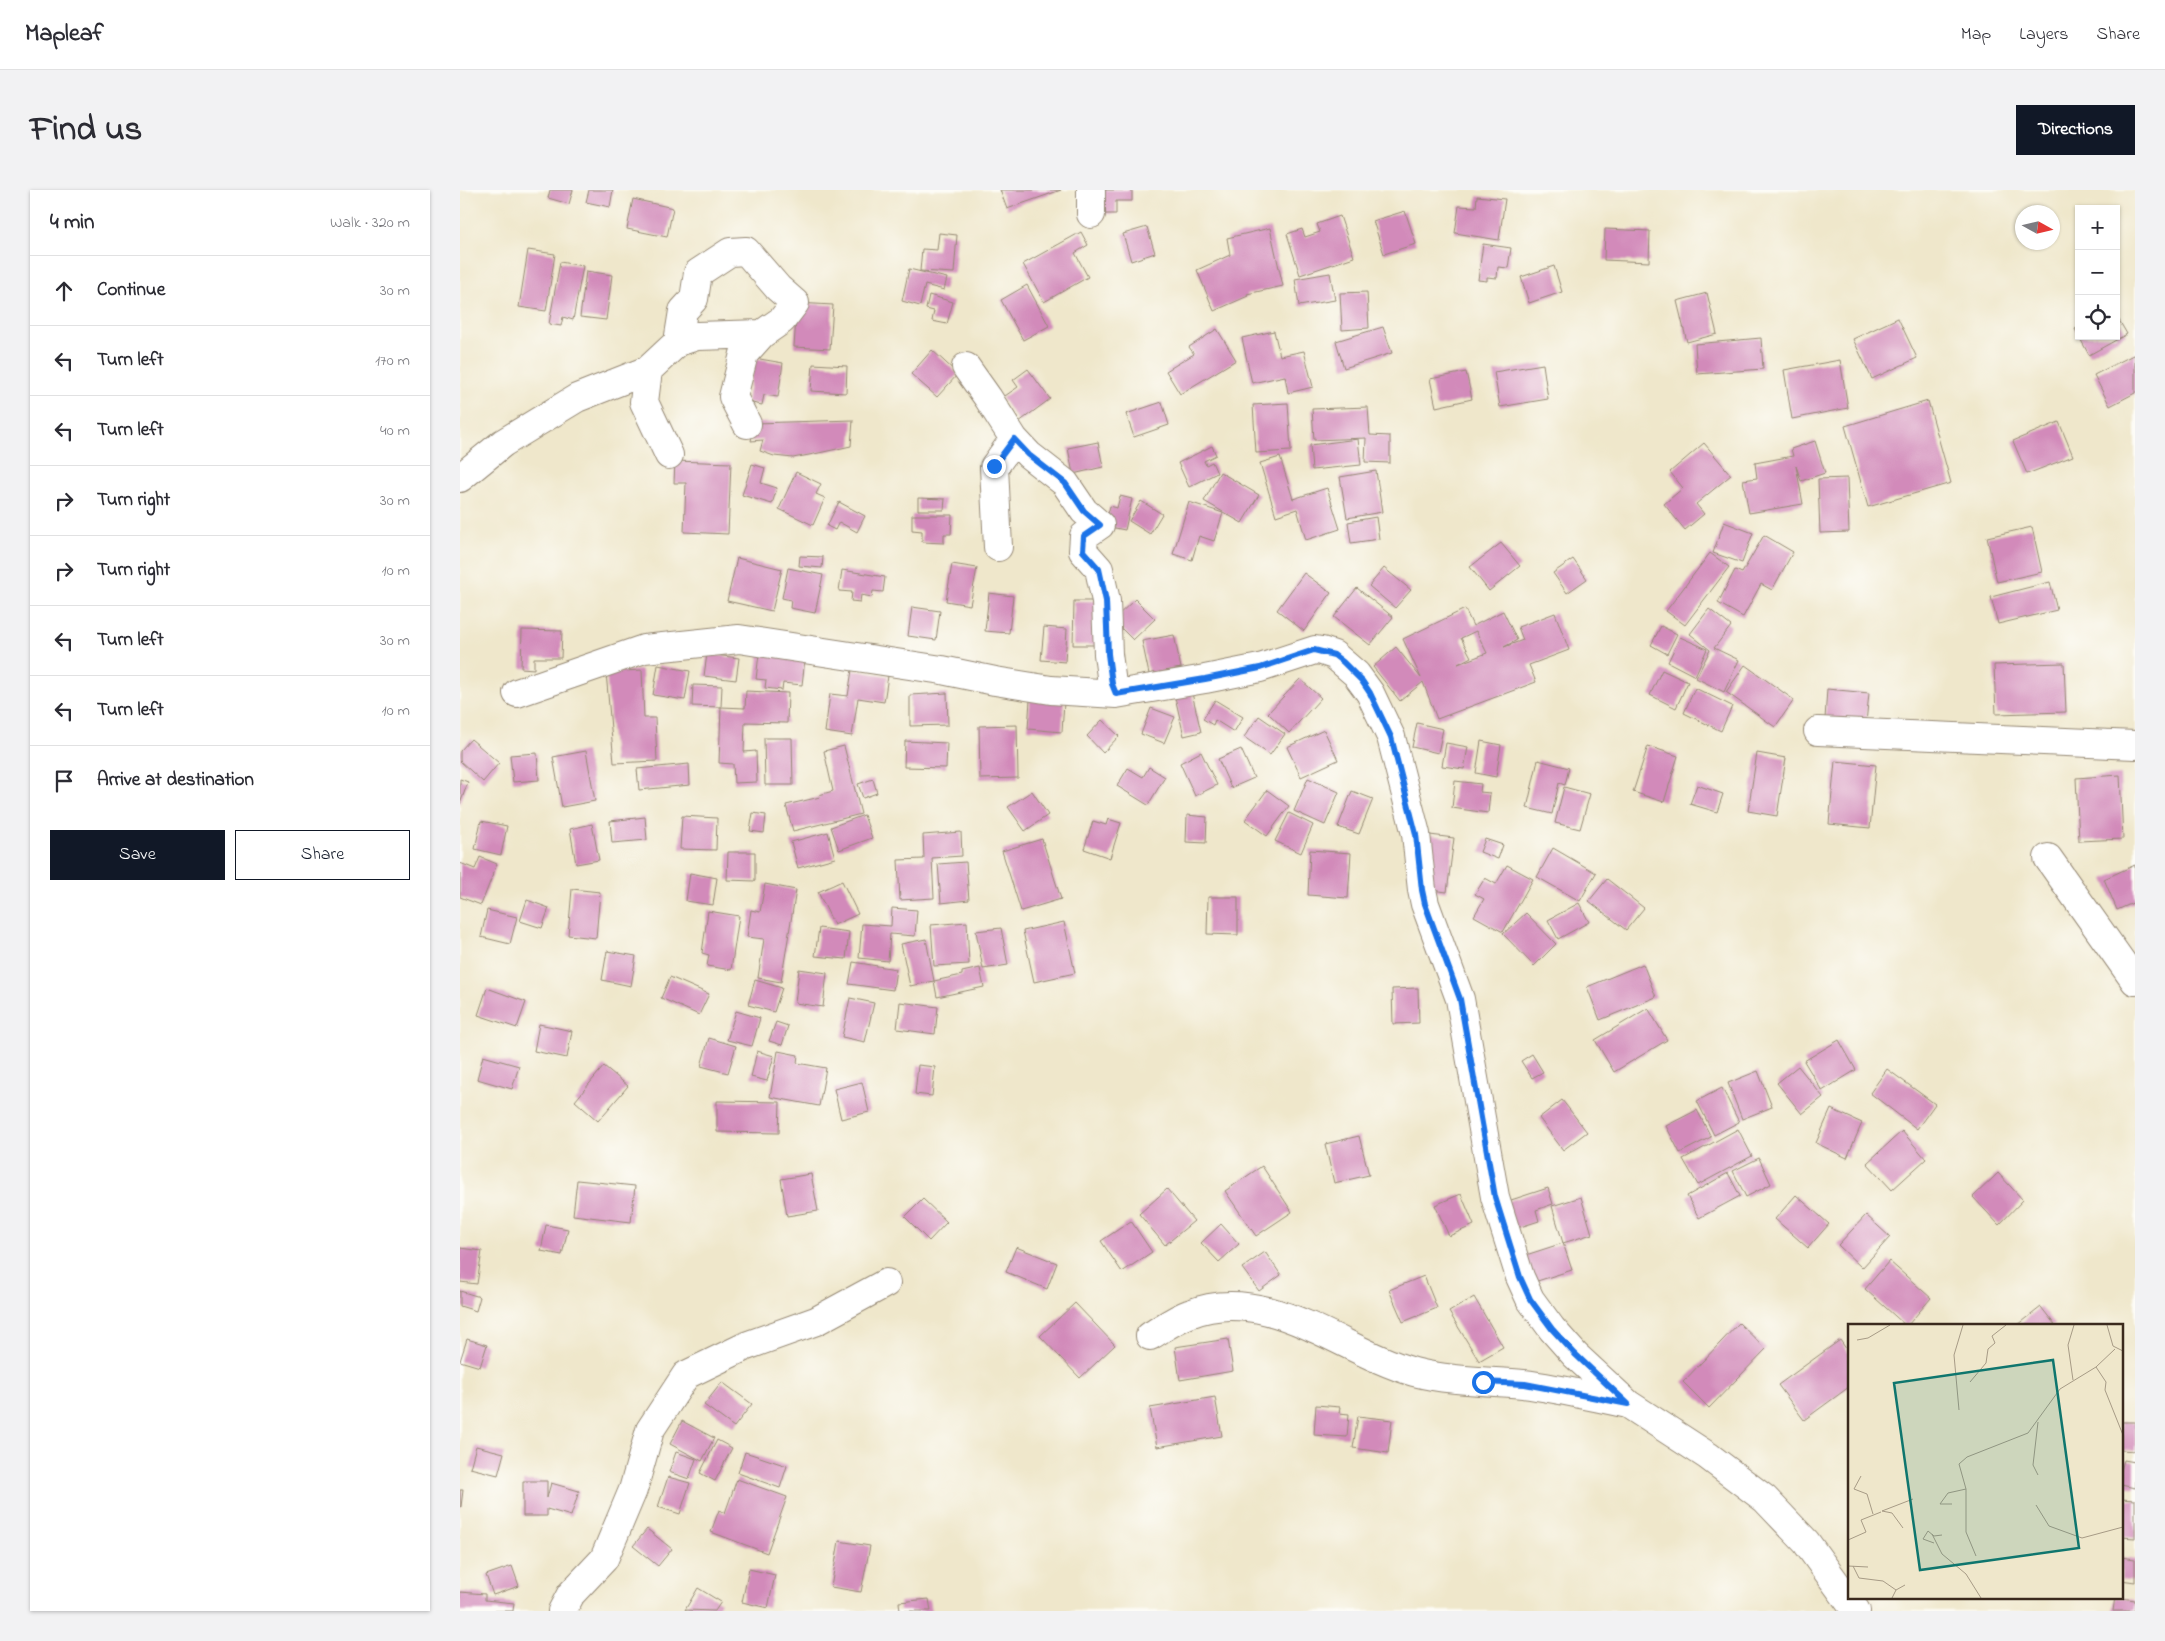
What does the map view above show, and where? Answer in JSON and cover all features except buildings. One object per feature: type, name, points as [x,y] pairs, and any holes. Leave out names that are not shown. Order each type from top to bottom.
[{"type":"street","points":[[678,342],[683,311],[694,299],[698,273],[730,252],[746,251],[778,288],[795,303],[782,320],[762,334],[744,354],[734,397],[746,424]]},
{"type":"street","points":[[460,478],[503,443],[577,398],[648,370],[678,342],[697,336],[762,334]]},
{"type":"street","points":[[966,367],[1014,439],[1029,455],[1065,483],[1084,511],[1100,525],[1084,536],[1083,551],[1099,569],[1106,601],[1108,654],[1112,684],[1116,694]]},
{"type":"street","points":[[648,370],[644,402],[669,455]]},
{"type":"street","points":[[998,547],[994,466],[1014,439]]},
{"type":"street","points":[[517,693],[644,649],[739,639],[942,670],[995,682],[1051,690],[1116,694],[1260,668],[1314,650],[1334,655],[1362,681],[1370,693],[1391,737],[1416,834],[1425,904],[1460,999],[1495,1197],[1520,1277],[1530,1299],[1552,1329],[1575,1354],[1628,1404],[1708,1456],[1764,1499],[1806,1542],[1856,1611]]},
{"type":"street","points":[[1818,731],[2135,745]]},
{"type":"street","points":[[2048,858],[2135,981]]},
{"type":"street","points":[[562,1611],[571,1594],[604,1559],[633,1490],[650,1430],[686,1375],[746,1346],[816,1321],[886,1283]]},
{"type":"street","points":[[1150,1336],[1189,1314],[1217,1307],[1243,1306],[1296,1319],[1382,1360],[1415,1372],[1483,1382],[1525,1384],[1628,1404]]},
{"type":"route","points":[[994,466],[1014,439],[1029,455],[1065,483],[1084,511],[1100,525],[1084,536],[1083,551],[1099,569],[1106,601],[1108,654],[1112,684],[1116,694],[1260,668],[1314,650],[1334,655],[1356,674],[1370,693],[1391,737],[1416,834],[1425,904],[1460,999],[1495,1197],[1520,1277],[1530,1299],[1552,1329],[1575,1354],[1628,1404],[1525,1384],[1483,1382]]}]
